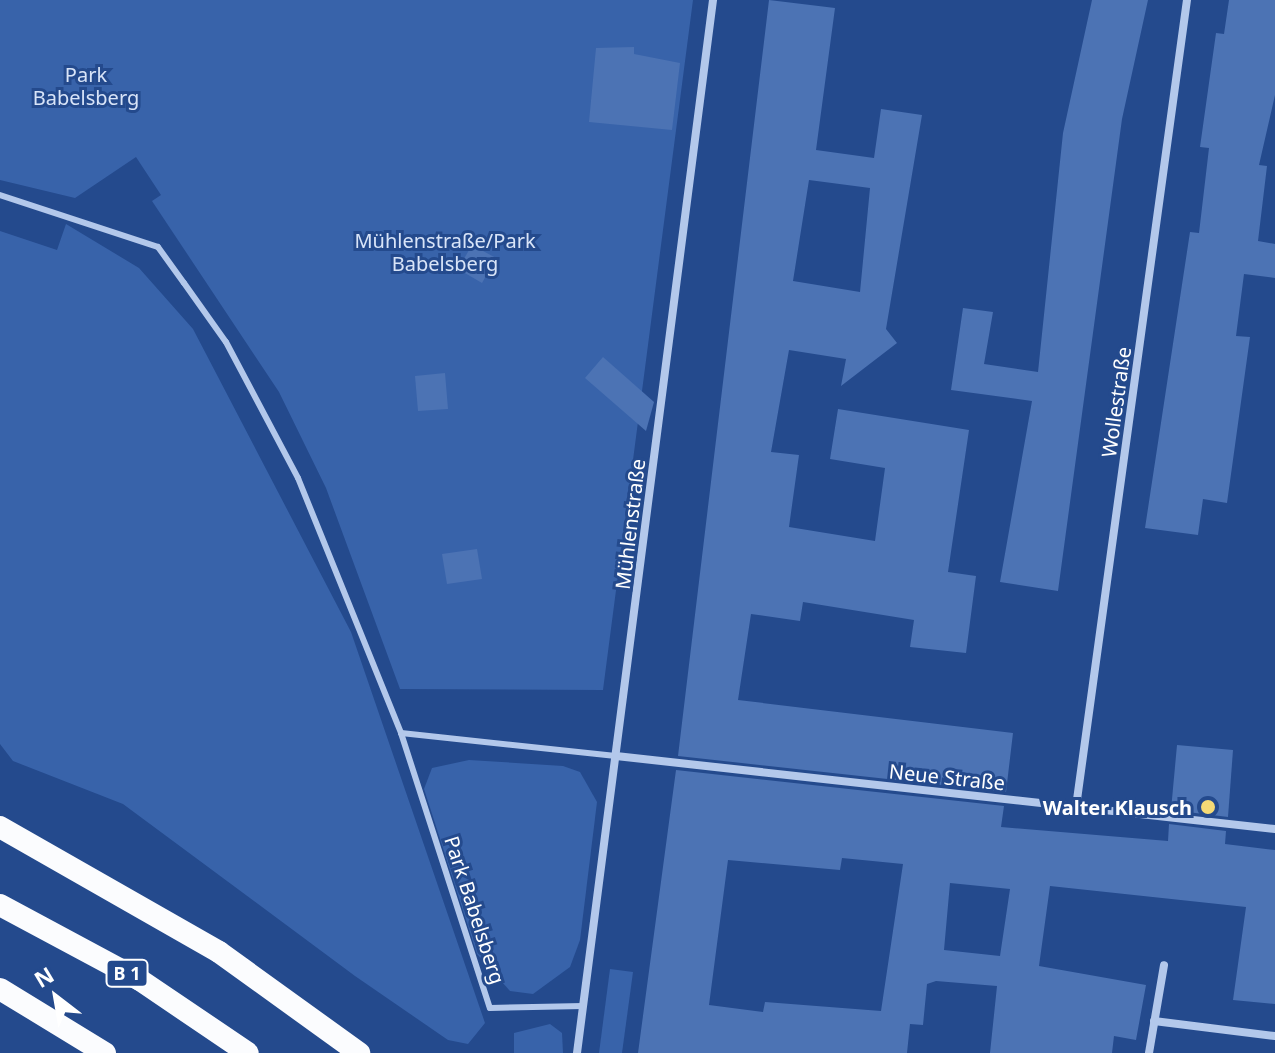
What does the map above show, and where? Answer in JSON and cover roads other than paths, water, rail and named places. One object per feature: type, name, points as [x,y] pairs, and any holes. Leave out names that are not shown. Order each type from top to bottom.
[{"type":"highway","points":[[0,827],[219,952],[359,1053]]},
{"type":"highway","name":"B 1","points":[[0,905],[140,980],[248,1053]]},
{"type":"highway","points":[[0,989],[105,1053]]},
{"type":"street","name":"Mühlenstraße","points":[[577,1053],[713,0]]},
{"type":"street","name":"Wollestraße","points":[[1076,807],[1187,0]]},
{"type":"street","name":"Neue Straße","points":[[616,756],[1275,829]]},
{"type":"street","points":[[1149,1053],[1164,965]]},
{"type":"street","points":[[1154,1021],[1275,1036]]},
{"type":"lane","name":"Park Babelsberg","points":[[0,195],[158,247],[226,342],[298,478],[401,733],[490,1008],[583,1006]]},
{"type":"lane","points":[[401,733],[616,756]]},
{"type":"place","name":"Walter Klausch","points":[[1208,807]]},
{"type":"park label","name":"Mühlenstraße/Park Babelsberg","points":[[445,252]]}]
